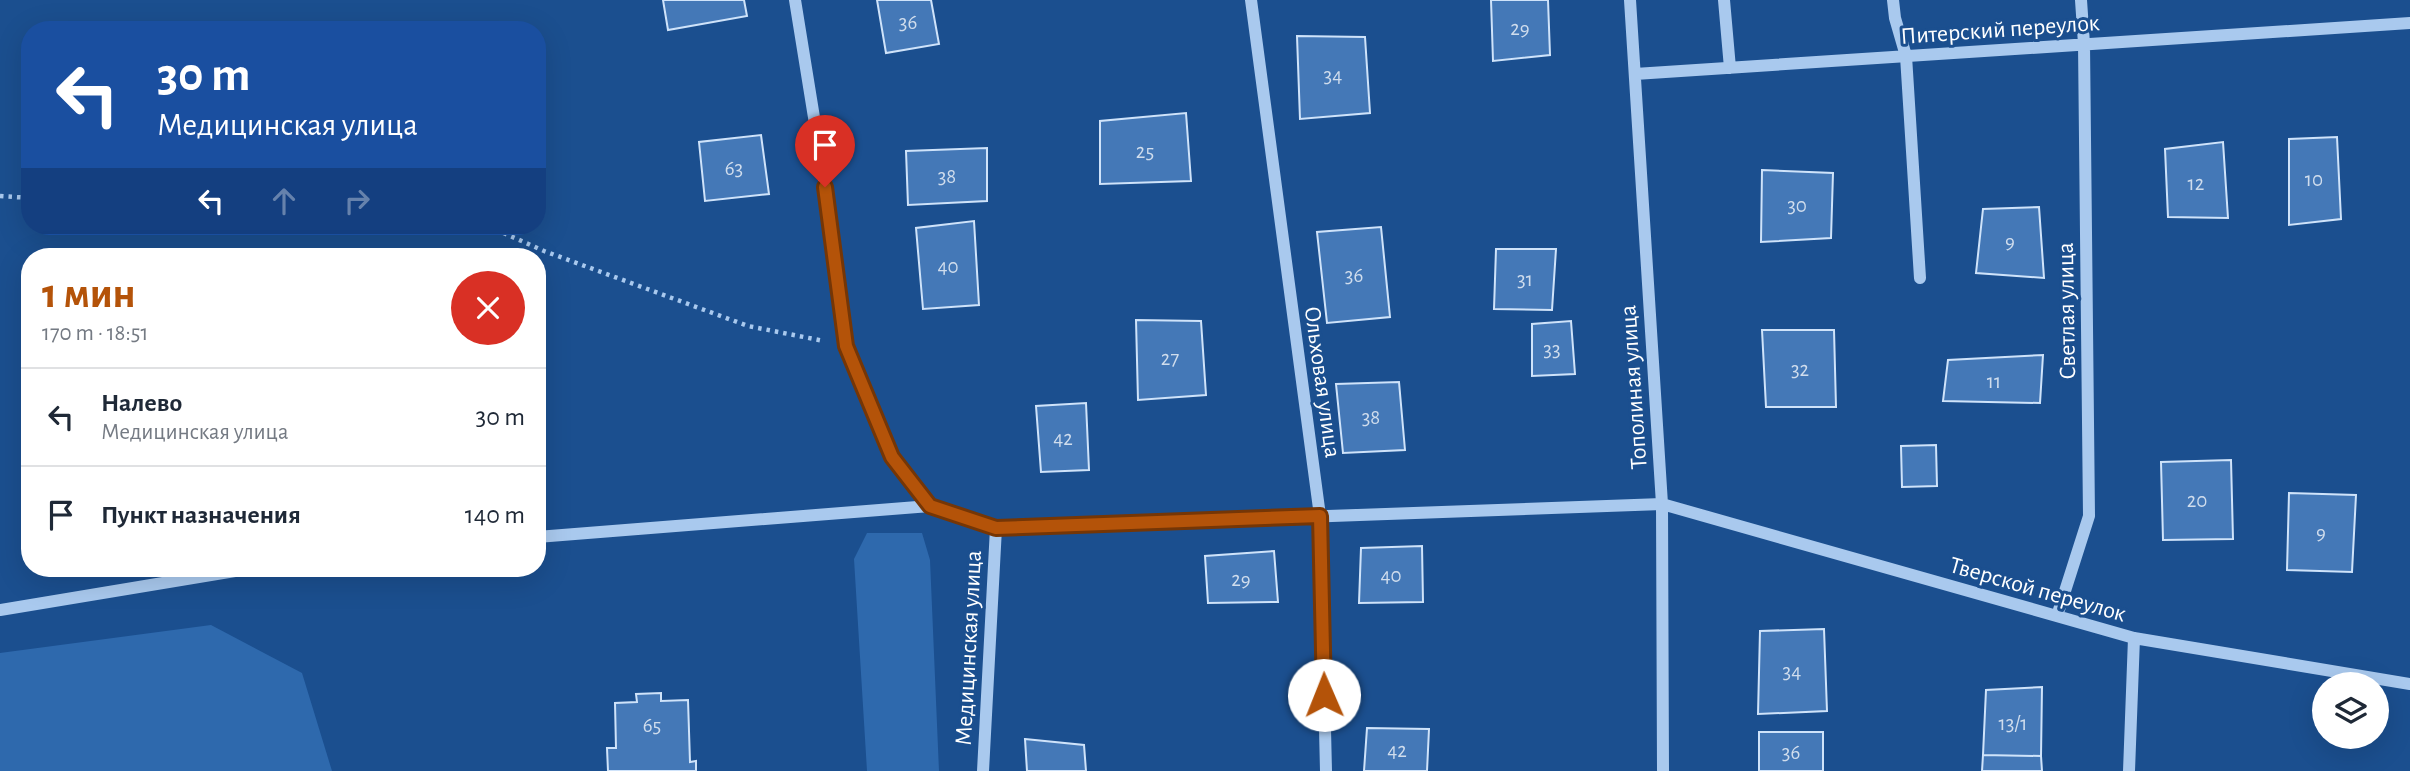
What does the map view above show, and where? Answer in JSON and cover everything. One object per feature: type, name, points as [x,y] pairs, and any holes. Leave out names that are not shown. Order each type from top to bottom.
[{"type":"street","points":[[795,0],[834,241],[846,346],[892,457],[930,506]]},
{"type":"street","name":"Ольховая улица","points":[[1251,0],[1320,516],[1325,771]]},
{"type":"street","name":"Тополиная улица","points":[[1630,0],[1662,504],[1664,771]]},
{"type":"street","points":[[1724,0],[1730,68]]},
{"type":"street","points":[[1893,0],[1895,18],[1906,56],[1920,278]]},
{"type":"street","name":"Светлая улица","points":[[2057,615],[2090,516],[2084,44],[2081,0]]},
{"type":"street","name":"Питерский переулок","points":[[1635,74],[2410,23]]},
{"type":"street","name":"Тверской переулок","points":[[1320,516],[1662,504],[2133,638],[2410,684]]},
{"type":"street","points":[[546,536],[930,506]]},
{"type":"street","name":"Медицинская улица","points":[[930,506],[996,528],[1320,516]]},
{"type":"street","name":"Медицинская улица","points":[[983,771],[996,528]]},
{"type":"street","points":[[0,610],[199,577]]},
{"type":"street","points":[[2129,771],[2133,638]]},
{"type":"path","points":[[0,196],[21,197]]},
{"type":"path","points":[[508,235],[537,248]]},
{"type":"path","points":[[546,252],[748,326],[846,346]]},
{"type":"shaded area","points":[[867,533],[922,533],[930,560],[939,771],[867,771],[854,559]]},
{"type":"shaded area","points":[[211,625],[302,673],[332,771],[0,771],[0,653]]},
{"type":"building","points":[[663,0],[744,0],[747,16],[668,30]]},
{"type":"building","points":[[877,0],[931,0],[939,44],[886,53]]},
{"type":"building","points":[[1491,0],[1548,0],[1550,55],[1493,61]]},
{"type":"building","points":[[1297,36],[1365,37],[1370,113],[1300,119]]},
{"type":"building","points":[[1186,113],[1191,181],[1100,184],[1100,121]]},
{"type":"building","points":[[761,135],[769,194],[705,201],[699,142]]},
{"type":"building","points":[[2337,137],[2341,219],[2289,225],[2289,139]]},
{"type":"building","points":[[2223,142],[2228,218],[2168,217],[2165,149]]},
{"type":"building","points":[[987,148],[987,201],[908,205],[906,151]]},
{"type":"building","points":[[1762,170],[1833,173],[1831,238],[1761,242]]},
{"type":"building","points":[[2039,207],[2044,278],[1976,273],[1983,209]]},
{"type":"building","points":[[974,221],[979,305],[923,309],[916,228]]},
{"type":"building","points":[[1381,227],[1390,317],[1327,323],[1317,232]]},
{"type":"building","points":[[1496,249],[1556,249],[1552,310],[1494,309]]},
{"type":"building","points":[[1136,320],[1201,321],[1206,395],[1138,400]]},
{"type":"building","points":[[1571,321],[1575,374],[1532,376],[1532,324]]},
{"type":"building","points":[[1762,330],[1834,330],[1836,407],[1766,407]]},
{"type":"building","points":[[2043,355],[2040,403],[1943,401],[1948,360]]},
{"type":"building","points":[[1399,382],[1405,450],[1343,453],[1336,384]]},
{"type":"building","points":[[1086,403],[1089,470],[1041,472],[1036,406]]},
{"type":"building","points":[[1936,445],[1937,486],[1902,487],[1901,446]]},
{"type":"building","points":[[2231,460],[2233,539],[2163,540],[2161,462]]},
{"type":"building","points":[[2289,493],[2356,495],[2352,572],[2287,570]]},
{"type":"building","points":[[1422,546],[1423,602],[1359,603],[1361,548]]},
{"type":"building","points":[[1274,551],[1278,602],[1208,603],[1205,556]]},
{"type":"building","points":[[1824,629],[1827,711],[1758,714],[1760,631]]},
{"type":"building","points":[[2042,687],[2041,756],[1983,755],[1986,690]]},
{"type":"building","points":[[661,693],[661,701],[688,700],[690,762],[696,761],[696,771],[608,771],[607,748],[616,748],[615,703],[637,702],[636,694]]},
{"type":"building","points":[[1367,728],[1429,729],[1427,771],[1364,771]]},
{"type":"building","points":[[1759,732],[1823,732],[1823,771],[1759,771]]},
{"type":"building","points":[[1025,739],[1084,745],[1086,771],[1027,771]]},
{"type":"building","points":[[1983,755],[2041,756],[2042,771],[1982,771]]},
{"type":"route","points":[[825,187],[846,346],[892,457],[930,506],[996,528],[1320,516],[1324,695]]}]
